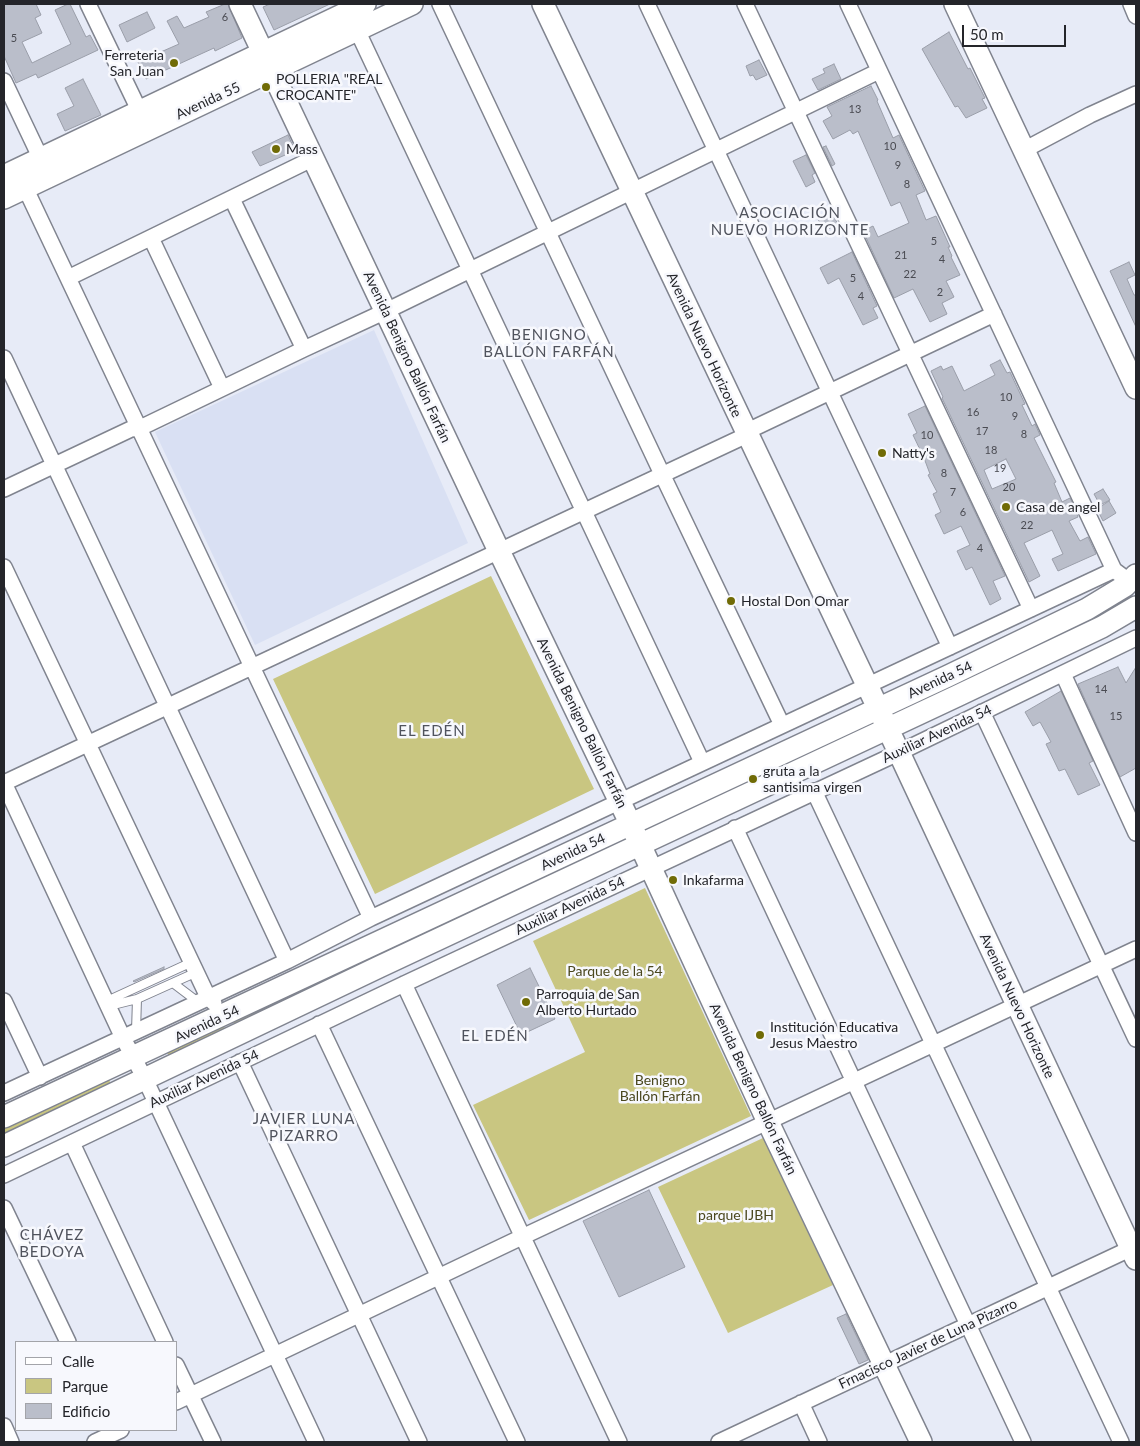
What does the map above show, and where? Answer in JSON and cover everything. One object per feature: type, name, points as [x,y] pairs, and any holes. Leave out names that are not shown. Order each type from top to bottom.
[{"type":"street","points":[[88,4],[140,112]]},
{"type":"street","name":"Avenida Benigno Ballón Farfán","points":[[240,4],[499,552],[641,845],[768,1122],[921,1442]]},
{"type":"street","name":"Avenida 55","points":[[15,178],[268,62],[365,4]]},
{"type":"street","name":"Avenida 55","points":[[4,198],[15,178],[41,159],[140,112],[268,62],[357,30],[412,4]]},
{"type":"street","points":[[440,4],[782,725]]},
{"type":"street","name":"Avenida Nuevo Horizonte","points":[[543,4],[888,729],[1017,1006],[1135,1251]]},
{"type":"street","points":[[647,4],[950,647]]},
{"type":"street","points":[[746,4],[1030,609]]},
{"type":"street","points":[[4,1093],[287,961],[371,918],[619,801],[1030,609],[1127,575],[994,314],[848,4]]},
{"type":"street","points":[[955,4],[1135,384]]},
{"type":"street","points":[[1131,4],[1136,16]]},
{"type":"street","points":[[357,30],[702,762]]},
{"type":"street","points":[[4,488],[131,429],[140,428],[470,271],[879,71]]},
{"type":"street","points":[[4,80],[41,159]]},
{"type":"street","points":[[1024,150],[1136,94]]},
{"type":"street","points":[[68,278],[314,158]]},
{"type":"street","points":[[15,178],[68,278],[371,918]]},
{"type":"street","points":[[232,199],[304,349]]},
{"type":"street","points":[[151,238],[222,388]]},
{"type":"street","points":[[316,1442],[155,1102],[135,1057],[130,1034],[108,1004],[4,783],[747,435],[754,428],[994,314]]},
{"type":"street","points":[[4,358],[287,961]]},
{"type":"street","points":[[4,567],[194,967],[203,999],[226,1015]]},
{"type":"street","name":"Avenida 54","points":[[4,1117],[631,825],[1086,609],[1127,575]]},
{"type":"street","name":"Avenida 54","points":[[4,1146],[379,967],[888,729],[1136,609]]},
{"type":"street","name":"Auxiliar Avenida 54","points":[[4,1175],[651,867],[898,753],[1136,638]]},
{"type":"street","points":[[1063,674],[1136,833]]},
{"type":"street","points":[[982,712],[1136,1039]]},
{"type":"street","points":[[814,791],[1121,1442]]},
{"type":"street","points":[[735,828],[1023,1442]]},
{"type":"street","points":[[178,1401],[360,1316],[522,1237],[1136,949]]},
{"type":"street","points":[[404,984],[619,1442]]},
{"type":"street","points":[[4,1001],[40,1076]]},
{"type":"street","points":[[319,1024],[440,1277],[516,1442]]},
{"type":"street","points":[[240,1062],[419,1442]]},
{"type":"street","points":[[72,1143],[165,1341]]},
{"type":"street","points":[[4,1208],[68,1341]]},
{"type":"street","name":"Frnacisco Javier de Luna Pizarro","points":[[720,1442],[1048,1288],[1135,1251]]},
{"type":"street","points":[[178,1369],[213,1442]]},
{"type":"street","points":[[801,1403],[819,1442]]},
{"type":"street","points":[[4,1426],[11,1442]]},
{"type":"street","points":[[95,1442],[115,1434]]},
{"type":"lane","points":[[108,1004],[137,999],[173,983],[194,967]]},
{"type":"lane","points":[[108,1004],[194,967]]},
{"type":"lane","points":[[173,983],[203,999]]},
{"type":"lane","points":[[130,1034],[137,999]]},
{"type":"shaded area","points":[[374,330],[468,543],[255,645],[155,432]]},
{"type":"green space","points":[[491,576],[594,789],[375,894],[273,679]]},
{"type":"green space","name":"Benigno Ballón Farfán","points":[[645,888],[751,1116],[529,1220],[473,1105],[585,1052],[533,941]]},
{"type":"green space","points":[[366,955],[371,964],[236,1028],[232,1019]]},
{"type":"green space","points":[[222,1023],[227,1032],[170,1059],[166,1049]]},
{"type":"green space","points":[[108,1077],[112,1087],[4,1138],[4,1125]]},
{"type":"green space","name":"parque IJBH","points":[[763,1138],[833,1285],[728,1333],[658,1187]]},
{"type":"building","points":[[4,4],[36,4],[41,15],[35,18],[42,33],[22,42],[32,63],[71,44],[55,10],[68,4],[70,4],[86,37],[90,35],[98,50],[38,78],[36,74],[16,83],[4,56]]},
{"type":"building","points":[[228,4],[242,38],[215,51],[214,48],[146,79],[138,62],[179,44],[167,21],[177,16],[184,28],[209,17],[206,12]]},
{"type":"building","points":[[270,4],[330,4],[274,30],[263,7]]},
{"type":"building","points":[[147,12],[155,28],[127,42],[119,25]]},
{"type":"building","points":[[949,32],[985,98],[982,99],[987,108],[966,118],[958,106],[955,107],[922,49]]},
{"type":"building","points":[[759,60],[767,75],[756,80],[753,75],[750,76],[746,66]]},
{"type":"building","points":[[834,64],[841,79],[818,90],[812,79],[825,73],[823,69]]},
{"type":"building","points":[[83,79],[101,115],[65,131],[57,114],[74,106],[65,88]]},
{"type":"building","points":[[871,86],[893,138],[899,135],[925,191],[916,195],[926,220],[936,216],[950,247],[948,247],[951,257],[960,275],[946,281],[954,297],[942,303],[947,314],[930,322],[913,289],[894,298],[863,231],[873,226],[878,237],[909,223],[900,202],[891,206],[858,131],[853,134],[850,130],[833,139],[823,121],[832,116],[827,107]]},
{"type":"building","name":"Mass","points":[[288,135],[294,148],[292,152],[260,166],[252,152]]},
{"type":"building","points":[[826,146],[835,164],[832,166],[823,147]]},
{"type":"building","points":[[806,155],[815,173],[812,175],[815,182],[806,187],[793,161]]},
{"type":"building","points":[[831,212],[838,224],[824,231],[818,219]]},
{"type":"building","points":[[852,252],[877,306],[873,308],[878,318],[863,325],[839,278],[828,284],[820,268]]},
{"type":"building","points":[[1129,262],[1135,275],[1127,279],[1134,295],[1136,295],[1136,327],[1110,271]]},
{"type":"building","points":[[1000,360],[1007,373],[1010,372],[1025,404],[1022,405],[1032,426],[1035,424],[1040,435],[1034,438],[1056,482],[1054,483],[1062,502],[1070,498],[1073,504],[1078,517],[1069,521],[1080,541],[1088,537],[1096,554],[1058,571],[1052,559],[1063,554],[1052,530],[1024,543],[1040,576],[1029,582],[931,371],[941,366],[943,370],[952,366],[964,391],[995,375],[990,365]],"holes":[[[1006,459],[1016,479],[992,489],[984,470]]]},
{"type":"building","points":[[925,406],[1005,576],[993,581],[1001,599],[990,605],[972,567],[966,570],[957,551],[970,545],[961,526],[944,534],[935,515],[941,512],[933,494],[937,492],[928,475],[930,474],[924,458],[913,435],[917,433],[908,414]]},
{"type":"building","points":[[1103,489],[1110,500],[1100,505],[1094,494]]},
{"type":"building","points":[[1109,501],[1116,513],[1103,521],[1097,509]]},
{"type":"building","points":[[1118,667],[1126,683],[1136,667],[1136,768],[1120,777],[1078,684]]},
{"type":"building","points":[[1061,691],[1093,761],[1089,763],[1100,785],[1078,795],[1065,769],[1059,771],[1046,744],[1051,742],[1040,722],[1033,726],[1025,712]]},
{"type":"building","points":[[164,967],[164,969],[133,981]]},
{"type":"building","name":"Parroquia de San Alberto Hurtado","points":[[530,968],[555,1019],[521,1035],[497,985]]},
{"type":"building","points":[[649,1190],[685,1267],[619,1297],[583,1221]]},
{"type":"building","points":[[846,1314],[868,1360],[859,1364],[837,1318]]},
{"type":"place","name":"Ferreteria San Juan","points":[[174,63]]},
{"type":"place","name":"POLLERIA \"REAL CROCANTE\"","points":[[266,87]]},
{"type":"place","name":"Mass","points":[[276,149]]},
{"type":"place","name":"Natty's","points":[[882,453]]},
{"type":"place","name":"Casa de angel","points":[[1006,507]]},
{"type":"place","name":"Hostal Don Omar","points":[[731,601]]},
{"type":"place","name":"gruta a la santisima virgen","points":[[753,779]]},
{"type":"place","name":"Inkafarma","points":[[673,880]]},
{"type":"place","name":"Parroquia de San Alberto Hurtado","points":[[526,1002]]},
{"type":"place","name":"Institución Educativa Jesus Maestro","points":[[760,1035]]},
{"type":"district","name":"ASOCIACIÓN NUEVO HORIZONTE","points":[[790,222]]},
{"type":"district","name":"BENIGNO BALLÓN FARFÁN","points":[[549,344]]},
{"type":"district","name":"EL EDÉN","points":[[432,731]]},
{"type":"district","name":"EL EDÉN","points":[[495,1036]]},
{"type":"district","name":"JAVIER LUNA PIZARRO","points":[[304,1128]]},
{"type":"district","name":"CHÁVEZ BEDOYA","points":[[52,1244]]},
{"type":"park label","name":"Parque de la 54","points":[[615,971]]}]
